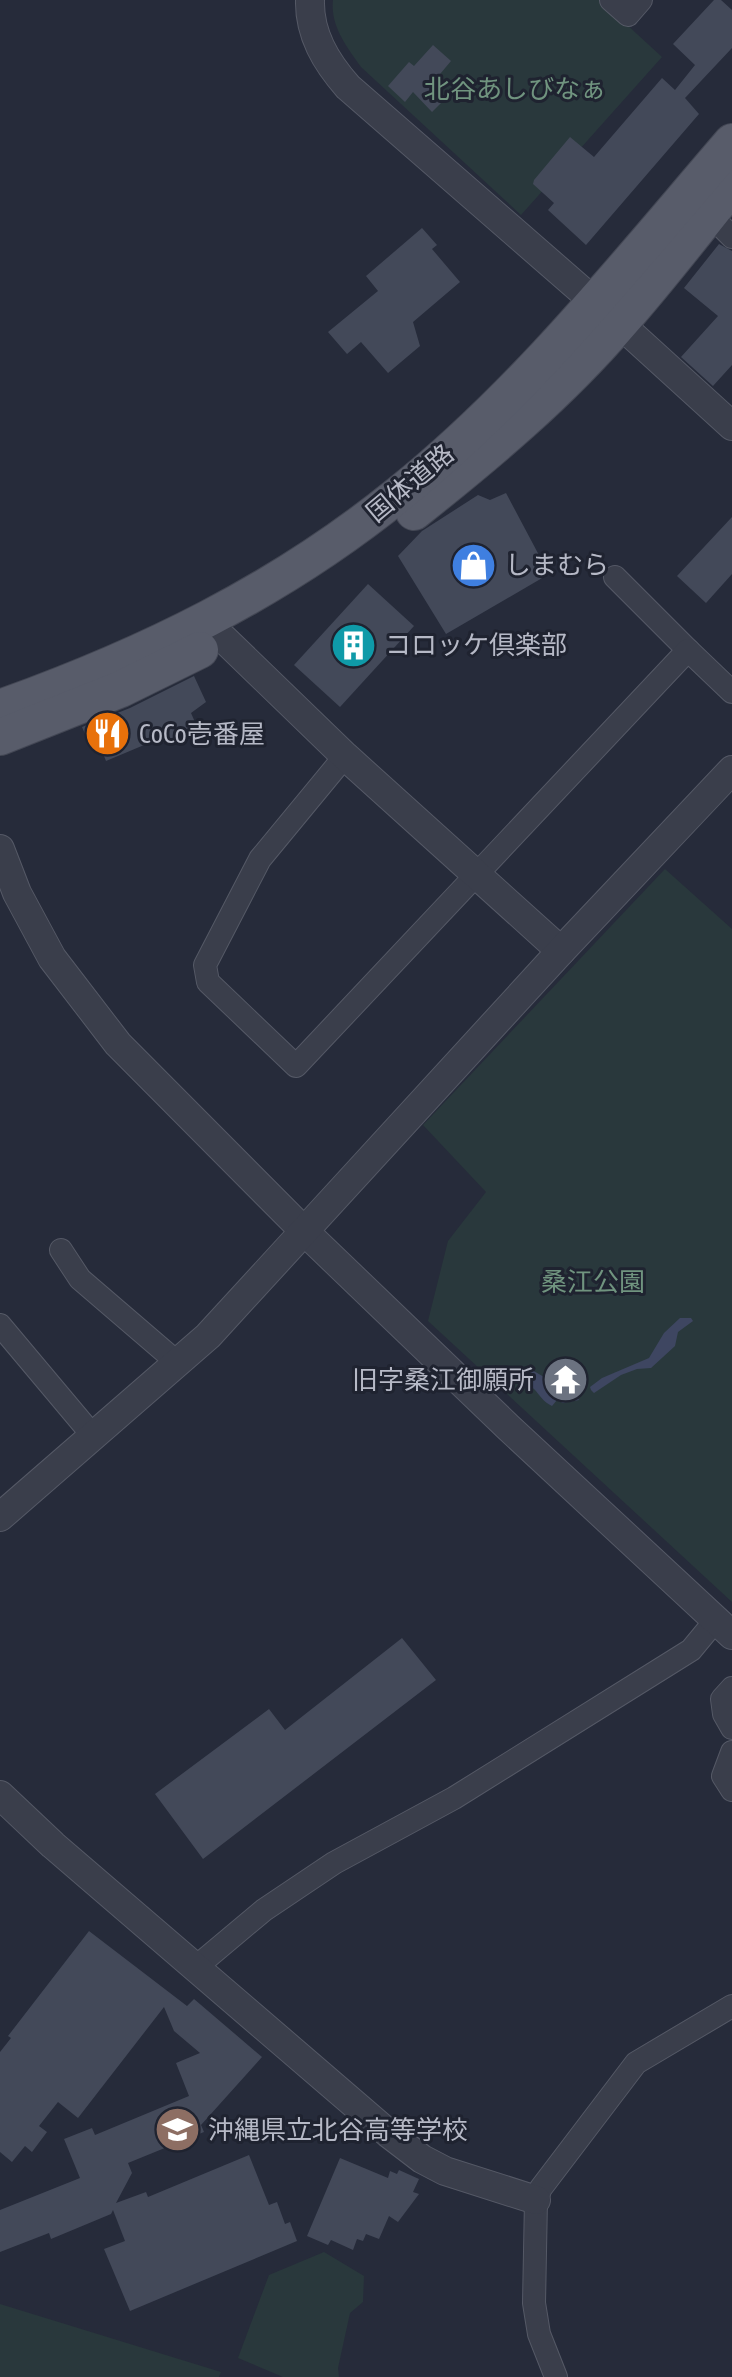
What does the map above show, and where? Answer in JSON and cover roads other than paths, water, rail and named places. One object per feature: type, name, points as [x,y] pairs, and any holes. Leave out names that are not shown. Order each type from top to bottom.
[{"type":"main road","name":"国体道路","points":[[0,737],[121,689],[224,639],[311,587],[411,515],[490,451],[607,313],[732,142]]},
{"type":"main road","name":"国体道路","points":[[0,708],[101,669],[207,621],[300,566],[353,530],[400,494],[607,313],[720,226],[732,186]]},
{"type":"street","points":[[310,0],[309,15],[322,53],[348,87],[732,426]]},
{"type":"street","points":[[611,0],[628,15],[641,0]]},
{"type":"street","points":[[615,577],[732,692]]},
{"type":"street","points":[[224,639],[345,756],[561,951]]},
{"type":"street","points":[[345,756],[260,859],[205,965],[208,982],[296,1066],[688,650]]},
{"type":"street","points":[[0,1517],[179,1364],[228,1315],[561,951],[732,770]]},
{"type":"street","points":[[0,849],[17,893],[52,958],[118,1044],[303,1230],[724,1628],[454,1798],[334,1863],[264,1910],[196,1967]]},
{"type":"street","points":[[61,1250],[80,1279],[179,1364]]},
{"type":"street","points":[[0,1325],[94,1437]]},
{"type":"street","points":[[732,1688],[722,1699],[724,1714],[732,1728]]},
{"type":"street","points":[[732,1752],[723,1776],[732,1790]]},
{"type":"street","points":[[0,1795],[53,1845],[422,2159],[466,2180],[536,2200]]},
{"type":"street","points":[[556,2377],[539,2334],[534,2303],[536,2200],[541,2188],[636,2063],[732,2006]]},
{"type":"water","points":[[680,1318],[691,1318],[693,1321],[678,1332],[675,1346],[651,1368],[637,1369],[621,1375],[594,1393],[591,1390],[590,1387],[602,1378],[649,1358],[664,1333]]},
{"type":"water","points":[[532,1370],[544,1377],[558,1373],[562,1395],[577,1396],[579,1400],[563,1403],[557,1400],[552,1406],[520,1379]]},
{"type":"place","name":"しまむら","points":[[474,565]]},
{"type":"place","name":"コロッケ倶楽部","points":[[354,645]]},
{"type":"place","name":"CoCo壱番屋","points":[[108,734]]},
{"type":"place","name":"旧字桑江御願所","points":[[565,1380]]},
{"type":"place","name":"沖縄県立北谷高等学校","points":[[177,2130]]},
{"type":"park label","name":"北谷あしびなぁ","points":[[515,89]]},
{"type":"park label","name":"桑江公園","points":[[593,1282]]}]
